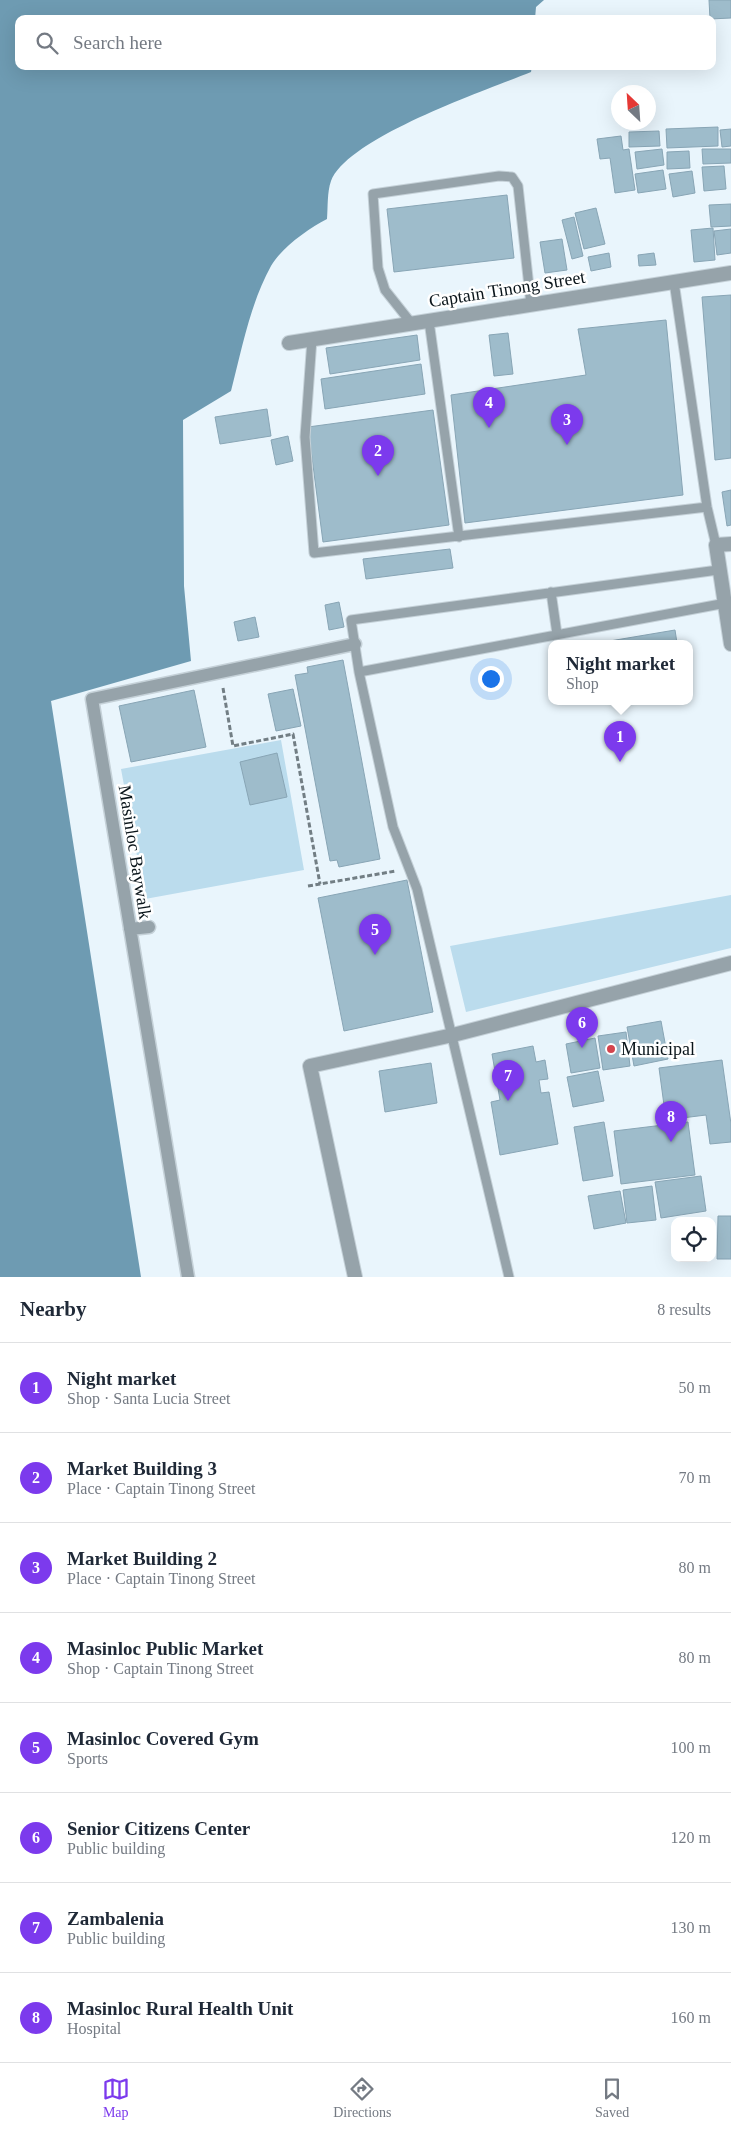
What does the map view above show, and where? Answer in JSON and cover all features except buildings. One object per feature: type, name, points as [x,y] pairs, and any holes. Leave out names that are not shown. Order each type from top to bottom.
[{"type":"street","name":"Captain Tinong Street","points":[[289,343],[731,274]]},
{"type":"street","points":[[731,544],[716,546],[718,570],[726,603],[731,644]]},
{"type":"street","name":"Masinloc Baywalk","points":[[188,1277],[92,699],[356,644]]},
{"type":"street","points":[[130,930],[149,927]]},
{"type":"street","points":[[355,1277],[310,1066],[452,1035],[731,963]]},
{"type":"lane","points":[[412,324],[385,290],[378,268],[373,194],[499,176],[512,177],[518,186],[531,305]]},
{"type":"lane","points":[[674,282],[707,507],[716,546]]},
{"type":"lane","points":[[429,321],[458,537]]},
{"type":"lane","points":[[312,339],[304,437],[314,553],[707,507]]},
{"type":"lane","points":[[509,1277],[417,889],[392,828],[359,672],[351,620],[718,570]]},
{"type":"lane","points":[[551,592],[558,634]]},
{"type":"lane","points":[[359,672],[726,603]]},
{"type":"path","points":[[220,672],[233,746],[293,734],[320,884]]},
{"type":"path","points":[[308,886],[408,869]]},
{"type":"shaded area","points":[[0,0],[544,0],[536,7],[535,15],[15,15],[15,70],[531,70],[531,72],[453,103],[390,132],[363,148],[343,164],[331,181],[328,195],[327,219],[289,245],[271,266],[257,296],[247,327],[231,391],[183,420],[184,586],[191,661],[51,701],[141,1277],[0,1277]]},
{"type":"shaded area","points":[[281,740],[304,870],[145,899],[121,769]]},
{"type":"shaded area","points":[[731,895],[731,948],[466,1012],[450,946]]},
{"type":"place","name":"Masinloc Public Market","points":[[489,428]]},
{"type":"place","name":"Market Building 2","points":[[567,445]]},
{"type":"place","name":"Market Building 3","points":[[378,476]]},
{"type":"place","name":"Night market","points":[[620,762]]},
{"type":"place","name":"Masinloc Covered Gym","points":[[375,955]]},
{"type":"place","name":"Senior Citizens Center","points":[[582,1048]]},
{"type":"place","name":"Municipal","points":[[611,1049]]},
{"type":"place","name":"Zambalenia","points":[[508,1101]]},
{"type":"place","name":"Masinloc Rural Health Unit","points":[[671,1142]]}]
